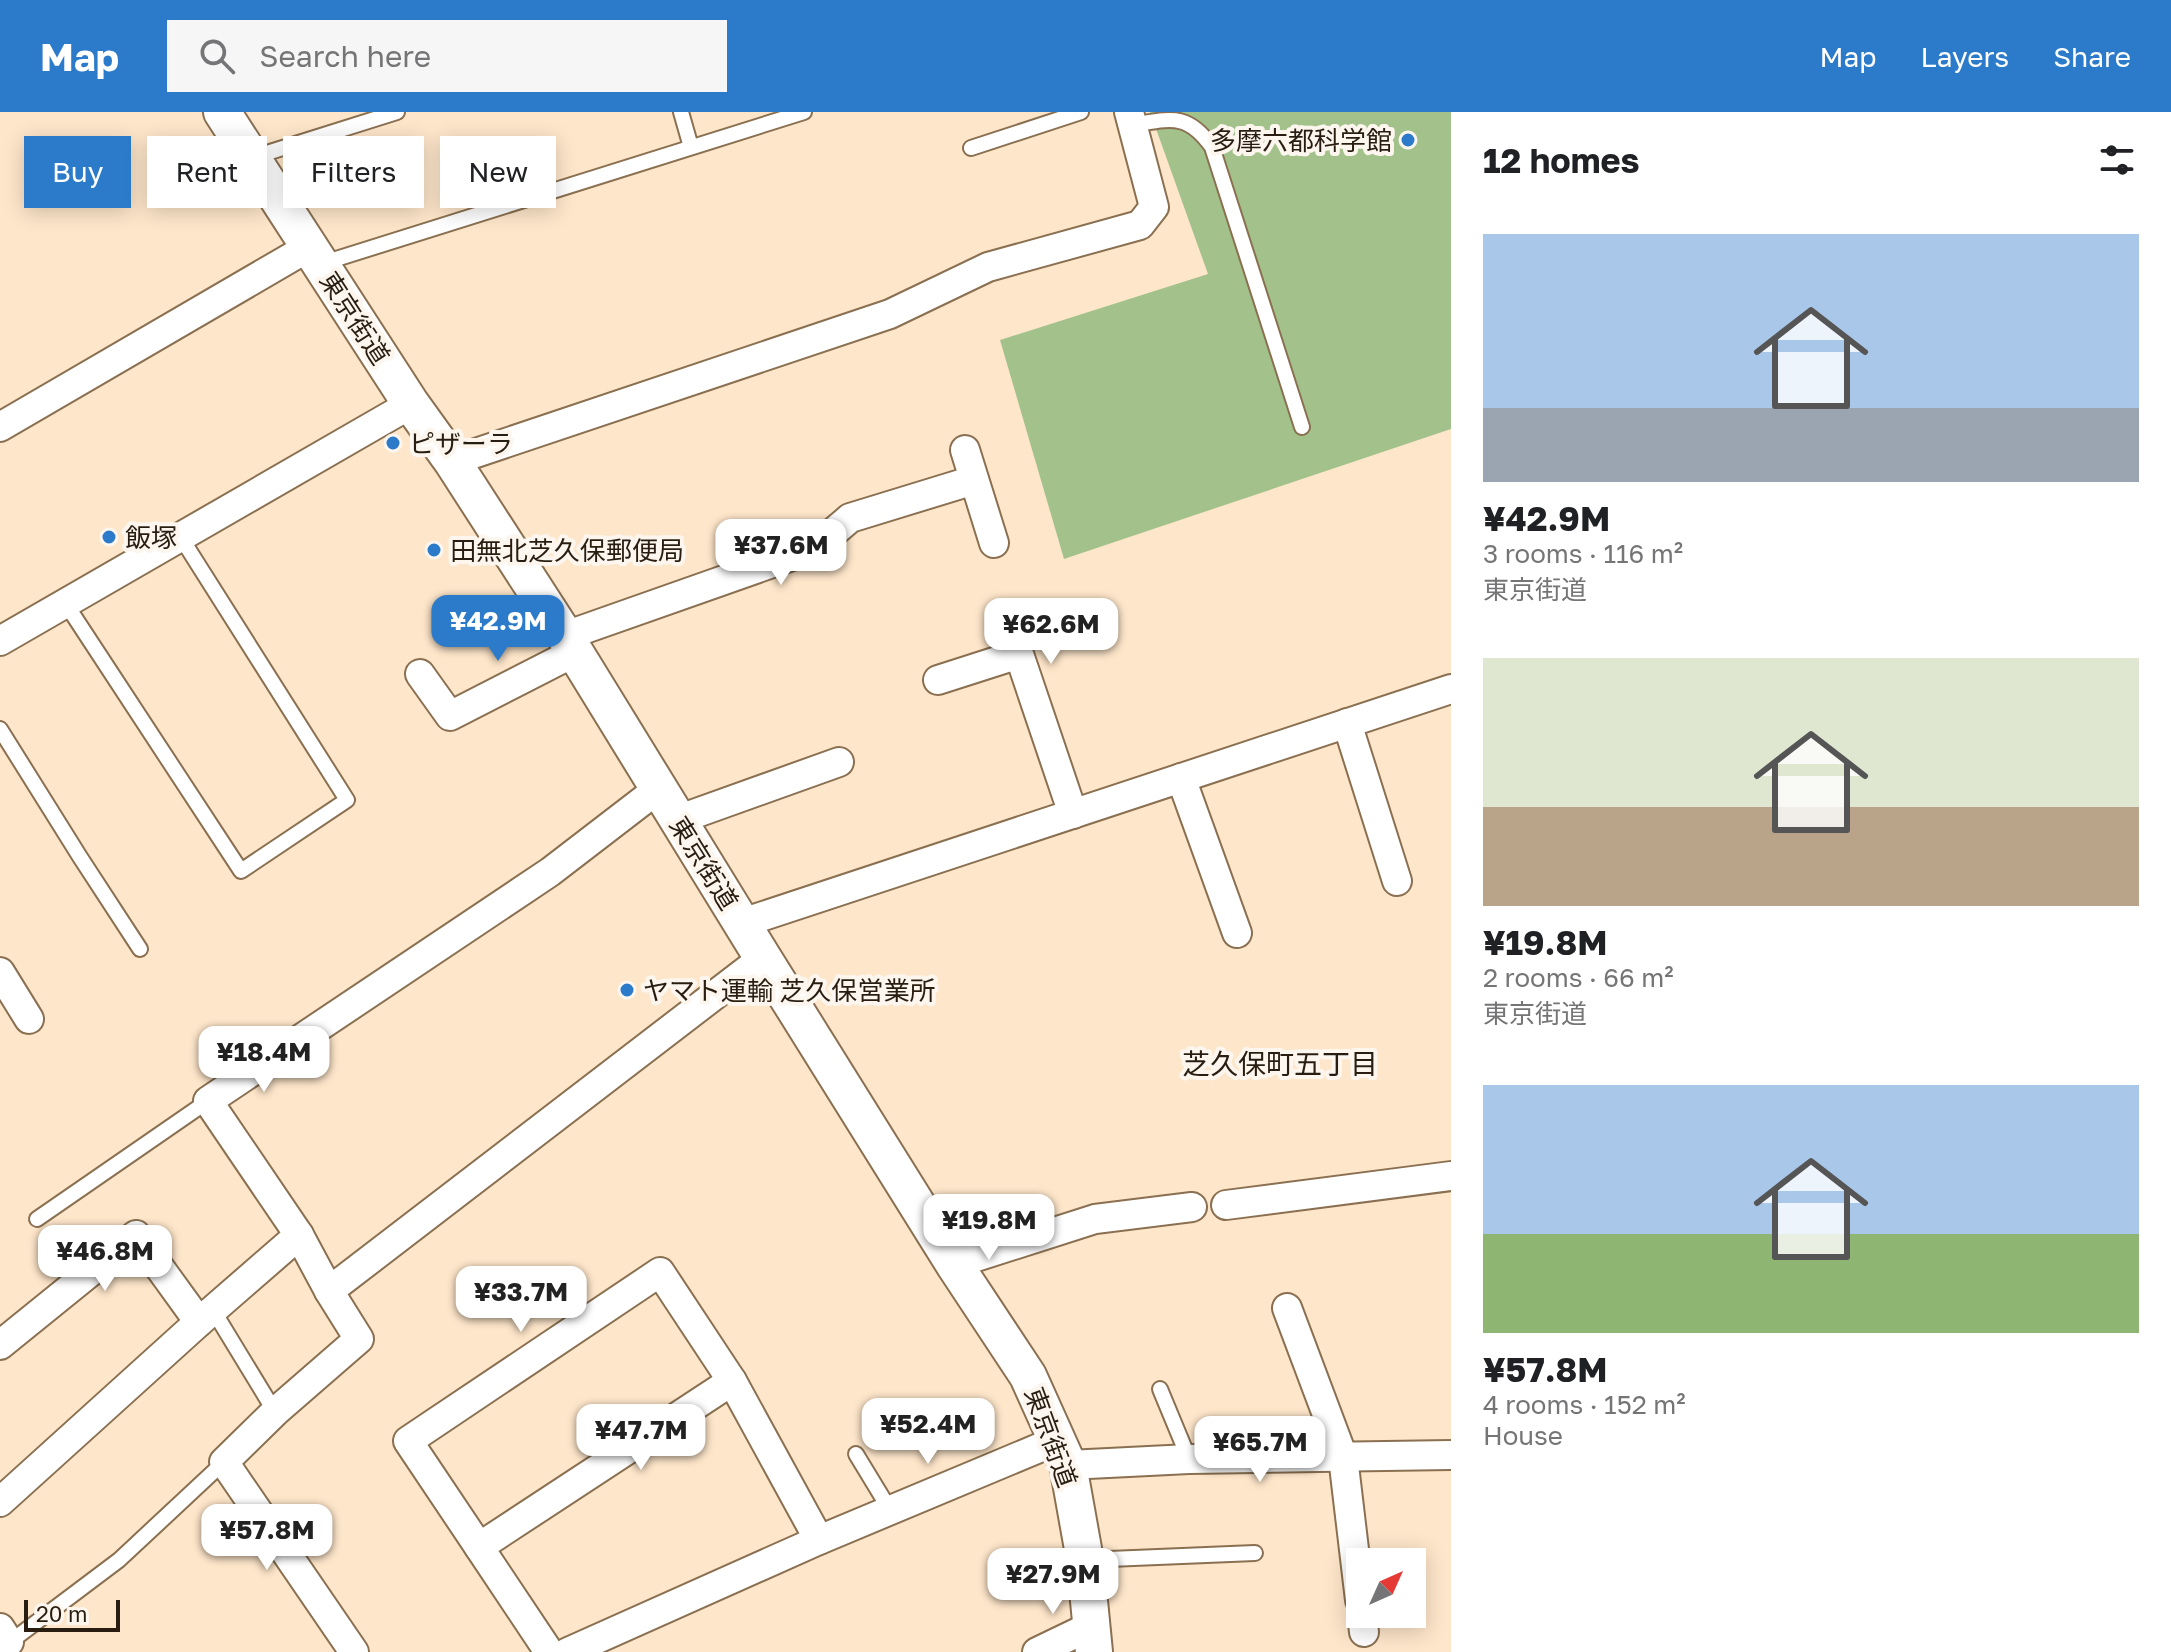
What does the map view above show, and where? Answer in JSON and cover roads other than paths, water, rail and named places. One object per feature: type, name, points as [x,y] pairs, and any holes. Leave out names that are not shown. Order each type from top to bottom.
[{"type":"street","name":"東京街道","points":[[222,112],[239,136]]},
{"type":"street","points":[[452,461],[890,314],[988,267],[1140,225],[1154,207],[1130,118]]},
{"type":"street","name":"東京街道","points":[[267,178],[314,255],[570,644],[954,1264],[1028,1376],[1063,1453],[1085,1560],[1093,1639]]},
{"type":"street","points":[[0,427],[314,255]]},
{"type":"street","points":[[0,641],[411,404]]},
{"type":"street","points":[[965,450],[994,543]]},
{"type":"street","points":[[420,674],[450,716],[570,644],[815,548],[850,518],[974,480]]},
{"type":"street","points":[[938,680],[1019,654],[1073,814]]},
{"type":"street","points":[[742,923],[1451,689]]},
{"type":"street","points":[[1347,723],[1397,881]]},
{"type":"street","points":[[677,820],[839,762]]},
{"type":"street","points":[[1181,778],[1237,933]]},
{"type":"street","points":[[354,1652],[224,1462],[275,1412],[359,1339],[299,1235],[208,1101],[550,872],[658,789]]},
{"type":"street","points":[[329,1291],[763,958]]},
{"type":"street","points":[[3,984],[29,1019]]},
{"type":"street","points":[[1226,1205],[1451,1176]]},
{"type":"street","points":[[954,1264],[1095,1219],[1192,1207]]},
{"type":"street","points":[[0,1345],[136,1235],[206,1316]]},
{"type":"street","points":[[0,1502],[299,1235]]},
{"type":"street","points":[[549,1652],[408,1441],[660,1272],[732,1381],[819,1540]]},
{"type":"street","points":[[1287,1308],[1343,1457],[1354,1548]]},
{"type":"street","points":[[479,1547],[732,1381]]},
{"type":"street","points":[[568,1652],[890,1510],[1063,1453],[1189,1459],[1451,1455]]},
{"type":"street","points":[[1037,1652],[1093,1639]]},
{"type":"lane","points":[[267,153],[397,112]]},
{"type":"lane","points":[[681,112],[691,147]]},
{"type":"lane","points":[[314,255],[804,112]]},
{"type":"lane","points":[[971,148],[1081,112]]},
{"type":"lane","points":[[1130,118],[1181,119],[1193,124],[1212,147],[1302,427]]},
{"type":"lane","points":[[66,604],[241,871],[347,800],[180,536]]},
{"type":"lane","points":[[0,729],[140,949]]},
{"type":"lane","points":[[37,1219],[208,1101]]},
{"type":"lane","points":[[206,1316],[275,1412]]},
{"type":"lane","points":[[1160,1389],[1189,1459]]},
{"type":"lane","points":[[856,1454],[890,1510]]},
{"type":"lane","points":[[3,1640],[119,1560],[224,1462]]},
{"type":"lane","points":[[1085,1560],[1255,1553]]},
{"type":"place","name":"多摩六都科学館","points":[[1408,140]]},
{"type":"place","name":"ピザーラ","points":[[393,443]]},
{"type":"place","name":"飯塚","points":[[109,537]]},
{"type":"place","name":"田無北芝久保郵便局","points":[[434,550]]},
{"type":"place","name":"ヤマト運輸 芝久保営業所","points":[[627,990]]},
{"type":"district","name":"芝久保町五丁目","points":[[1280,1063]]}]
